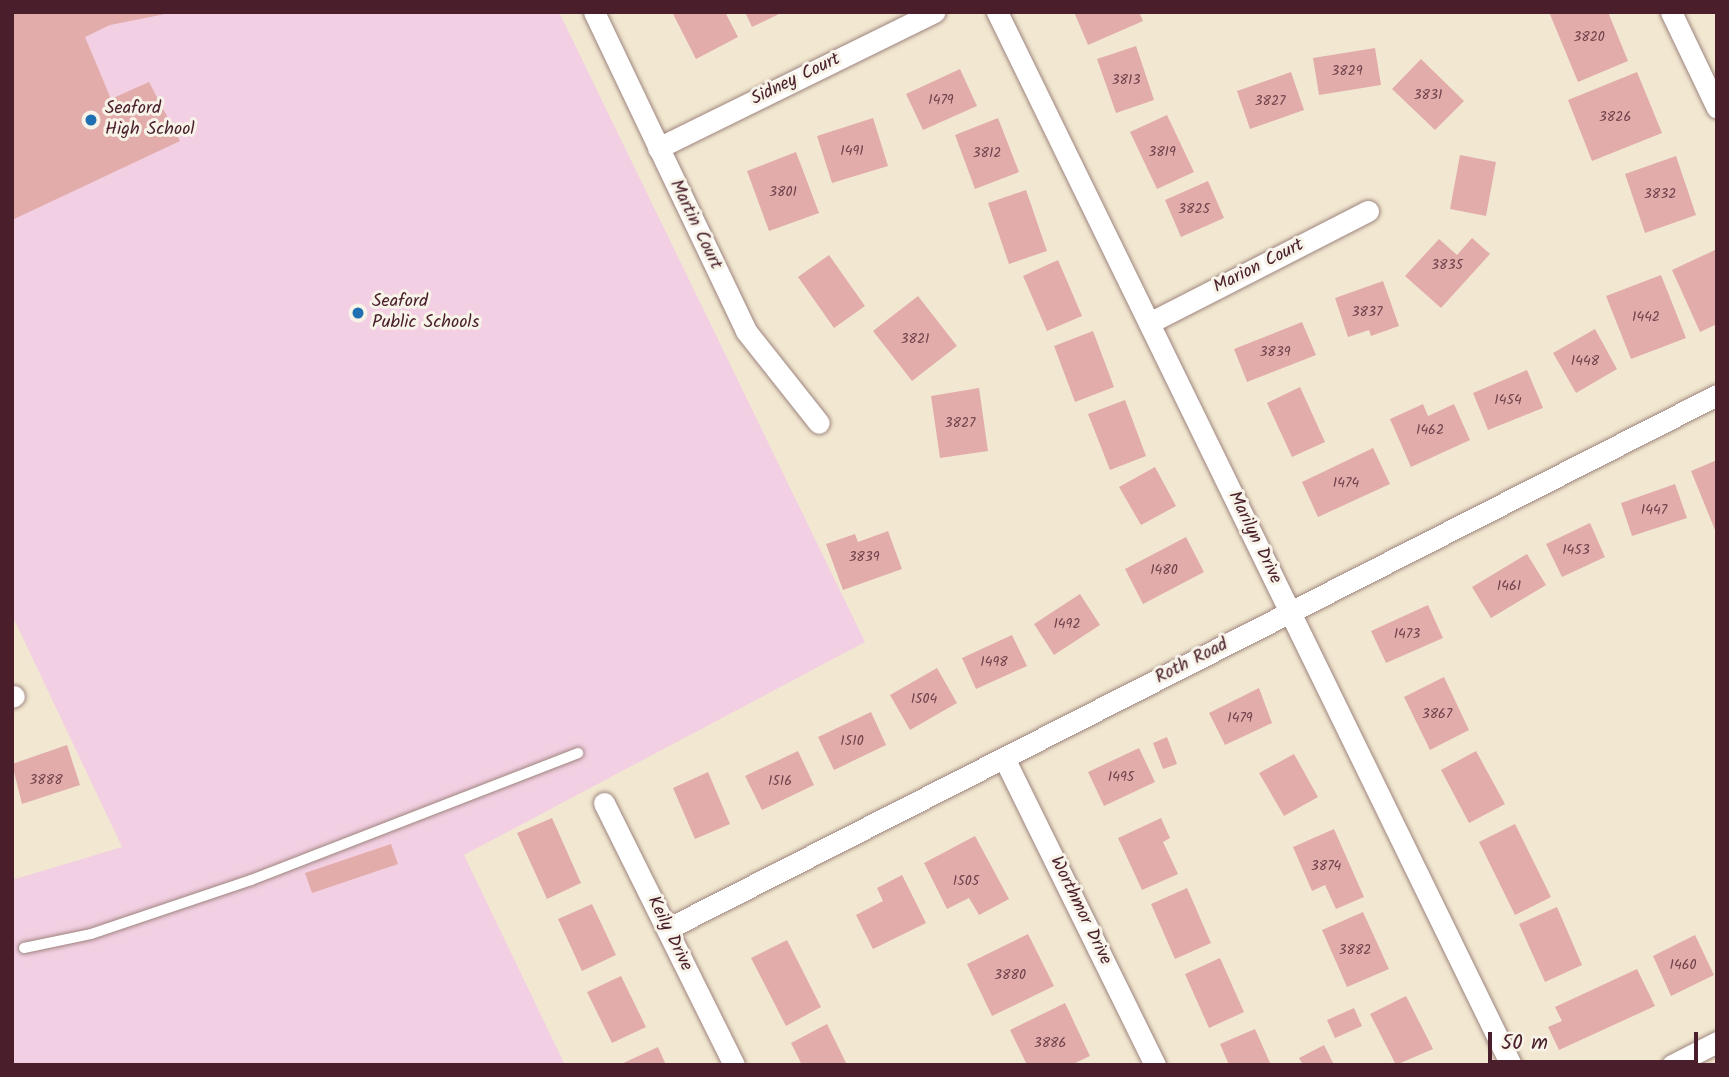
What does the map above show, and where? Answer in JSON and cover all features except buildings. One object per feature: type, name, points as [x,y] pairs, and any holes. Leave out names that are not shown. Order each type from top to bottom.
[{"type":"street","name":"Martin Court","points":[[594,12],[746,331],[819,423]]},
{"type":"street","name":"Sidney Court","points":[[658,148],[934,12]]},
{"type":"street","name":"Marilyn Drive","points":[[997,12],[1511,1065]]},
{"type":"street","points":[[1671,12],[1717,108]]},
{"type":"street","name":"Marion Court","points":[[1149,323],[1368,211]]},
{"type":"street","name":"Roth Road","points":[[667,929],[1717,395]]},
{"type":"street","name":"Worthmor Drive","points":[[1004,758],[1155,1065]]},
{"type":"street","name":"Keily Drive","points":[[604,803],[734,1065]]},
{"type":"street","points":[[1672,1065],[1717,1042]]},
{"type":"lane","points":[[24,948],[91,934],[251,880],[578,753]]},
{"type":"shaded area","name":"Seaford Public Schools","points":[[12,12],[559,12],[865,642],[464,855],[565,1065],[12,1065],[12,880],[122,847],[12,615]]},
{"type":"place","name":"Seaford High School","points":[[91,120]]},
{"type":"place","name":"Seaford Public Schools","points":[[358,313]]}]
